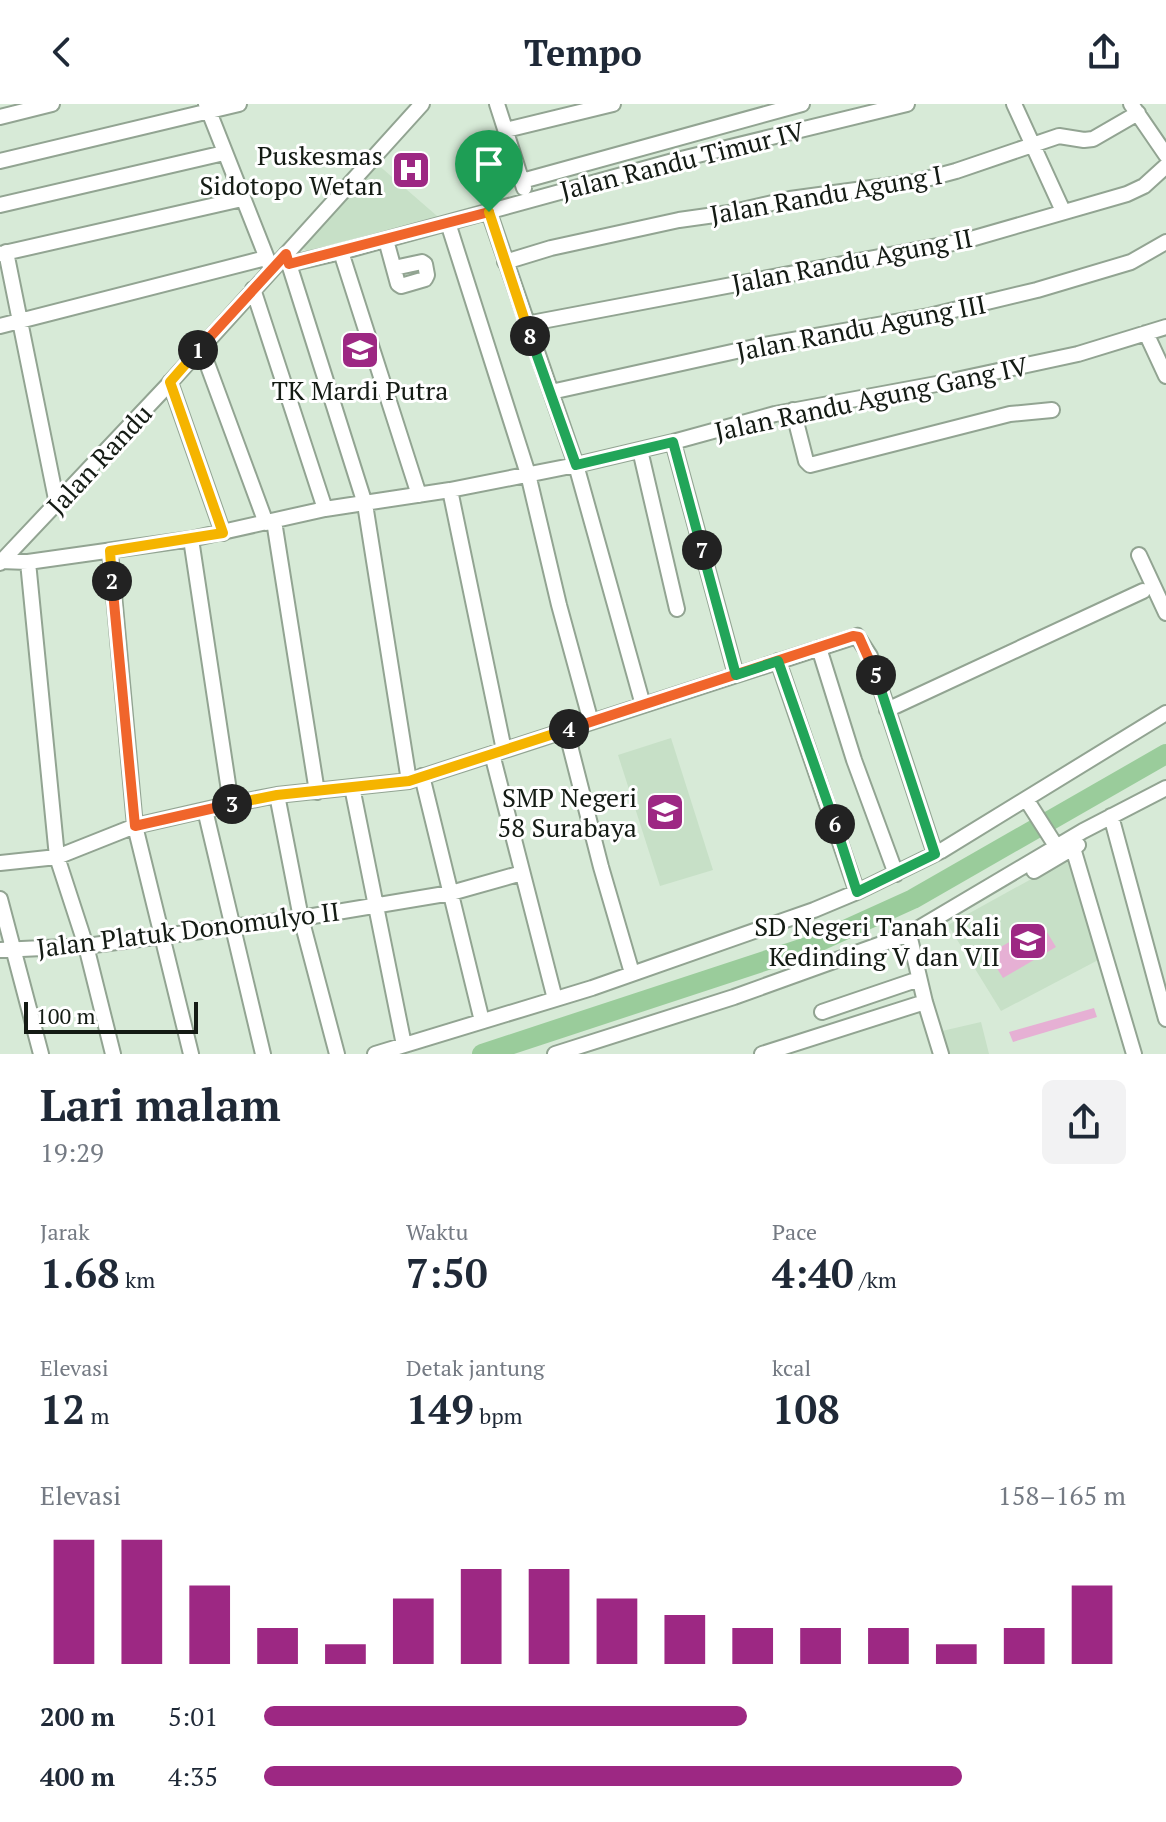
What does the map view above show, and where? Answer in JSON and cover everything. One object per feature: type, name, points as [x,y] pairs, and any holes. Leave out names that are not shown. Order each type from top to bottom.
[{"type":"street","points":[[0,117],[52,104]]},
{"type":"street","points":[[0,161],[208,108],[239,104]]},
{"type":"street","name":"Jalan Randu","points":[[1,562],[170,382],[253,289],[269,264],[288,259],[422,104]]},
{"type":"street","points":[[497,104],[528,199]]},
{"type":"street","points":[[506,130],[613,104]]},
{"type":"street","points":[[522,181],[802,104]]},
{"type":"street","name":"Jalan Randu Timur IV","points":[[288,259],[341,252],[673,161],[907,104]]},
{"type":"street","points":[[1014,104],[1063,211]]},
{"type":"street","points":[[0,326],[269,264],[208,108]]},
{"type":"street","points":[[1135,108],[1166,155]]},
{"type":"street","name":"Jalan Randu Agung I","points":[[505,262],[551,248],[679,220],[729,213],[790,199],[915,182],[1059,136],[1093,139],[1135,108]]},
{"type":"street","points":[[0,205],[224,153]]},
{"type":"street","name":"Jalan Randu Agung II","points":[[526,324],[964,241],[1135,190],[1166,166]]},
{"type":"street","points":[[57,504],[22,321],[3,253],[242,199]]},
{"type":"street","points":[[489,212],[576,465],[643,705]]},
{"type":"street","points":[[448,223],[528,474],[591,722]]},
{"type":"street","points":[[386,240],[394,268]]},
{"type":"street","name":"Jalan Randu Agung III","points":[[551,392],[759,346],[969,307],[1131,262],[1166,242]]},
{"type":"street","points":[[341,252],[419,495]]},
{"type":"street","points":[[288,259],[365,504],[415,778],[451,893],[482,1021]]},
{"type":"street","points":[[253,289],[325,509]]},
{"type":"street","name":"Jalan Randu Agung Gang IV","points":[[1,562],[28,562],[191,539],[325,509],[450,490],[576,465],[793,410],[1078,354],[1166,327]]},
{"type":"street","points":[[1146,333],[1166,376]]},
{"type":"street","points":[[201,347],[270,522],[317,792]]},
{"type":"street","points":[[170,382],[223,533]]},
{"type":"street","points":[[793,410],[806,461],[810,465],[1010,414],[1052,410]]},
{"type":"street","points":[[673,442],[736,675]]},
{"type":"street","points":[[640,450],[677,609]]},
{"type":"street","points":[[450,490],[522,873],[555,999]]},
{"type":"street","points":[[191,539],[231,804]]},
{"type":"street","points":[[110,551],[135,826],[191,1054]]},
{"type":"street","points":[[1139,555],[1166,613]]},
{"type":"street","points":[[28,562],[57,857],[86,946],[113,1054]]},
{"type":"street","points":[[887,710],[1143,591]]},
{"type":"street","points":[[0,863],[57,857],[135,826],[231,804],[277,795],[415,778],[857,636],[870,656],[938,853]]},
{"type":"street","points":[[819,648],[854,760],[896,874]]},
{"type":"street","points":[[778,661],[857,892]]},
{"type":"street","points":[[375,1054],[555,999],[814,910],[857,892],[938,853],[1029,803],[1110,746],[1166,713]]},
{"type":"street","points":[[566,730],[632,973]]},
{"type":"street","points":[[938,853],[945,838],[1095,747],[1110,746]]},
{"type":"street","points":[[352,787],[404,1045]]},
{"type":"street","points":[[993,885],[1013,884],[1166,788]]},
{"type":"street","points":[[277,795],[301,918],[337,1054]]},
{"type":"street","points":[[1029,803],[1054,843]]},
{"type":"street","points":[[205,810],[263,1054]]},
{"type":"street","points":[[555,1054],[734,997],[909,934],[993,885],[1054,843],[1112,821]]},
{"type":"street","points":[[1112,821],[1166,1019]]},
{"type":"street","points":[[1073,848],[1134,1054]]},
{"type":"street","name":"Jalan Platuk Donomulyo II","points":[[6,950],[161,938],[301,918],[451,893],[522,873]]},
{"type":"street","points":[[0,899],[6,950],[41,1054]]},
{"type":"street","points":[[909,934],[940,1052],[922,1054]]},
{"type":"street","points":[[822,1012],[919,979]]},
{"type":"street","points":[[762,1054],[925,1002]]},
{"type":"shaded area","points":[[376,163],[444,222],[306,251],[301,246]]},
{"type":"shaded area","name":"SMP Negeri 58 Surabaya","points":[[671,738],[713,870],[660,886],[618,755]]},
{"type":"shaded area","name":"SD Negeri Tanah Kali Kedinding V dan VII","points":[[1073,856],[1102,958],[1001,1011],[948,925]]},
{"type":"shaded area","points":[[1042,924],[1056,947],[1003,978],[988,954]]},
{"type":"shaded area","points":[[1094,1008],[1097,1017],[1013,1042],[1009,1032]]},
{"type":"shaded area","points":[[981,1022],[989,1054],[947,1054],[942,1031]]},
{"type":"waterway","points":[[482,1054],[807,947],[913,899],[1166,754]]},
{"type":"place","name":"Puskesmas Sidotopo Wetan","points":[[411,170]]},
{"type":"place","name":"TK Mardi Putra","points":[[360,350]]},
{"type":"place","name":"SMP Negeri 58 Surabaya","points":[[665,812]]},
{"type":"place","name":"SD Negeri Tanah Kali Kedinding V dan VII","points":[[1028,941]]},
{"type":"route","points":[[489,212],[289,264],[286,254],[170,382],[223,533],[110,551],[135,826],[277,795],[409,781],[422,776],[682,693],[778,661],[819,648],[843,638],[857,636],[870,656],[935,854],[857,892],[778,661],[736,675],[673,442],[576,465],[489,212]]}]
